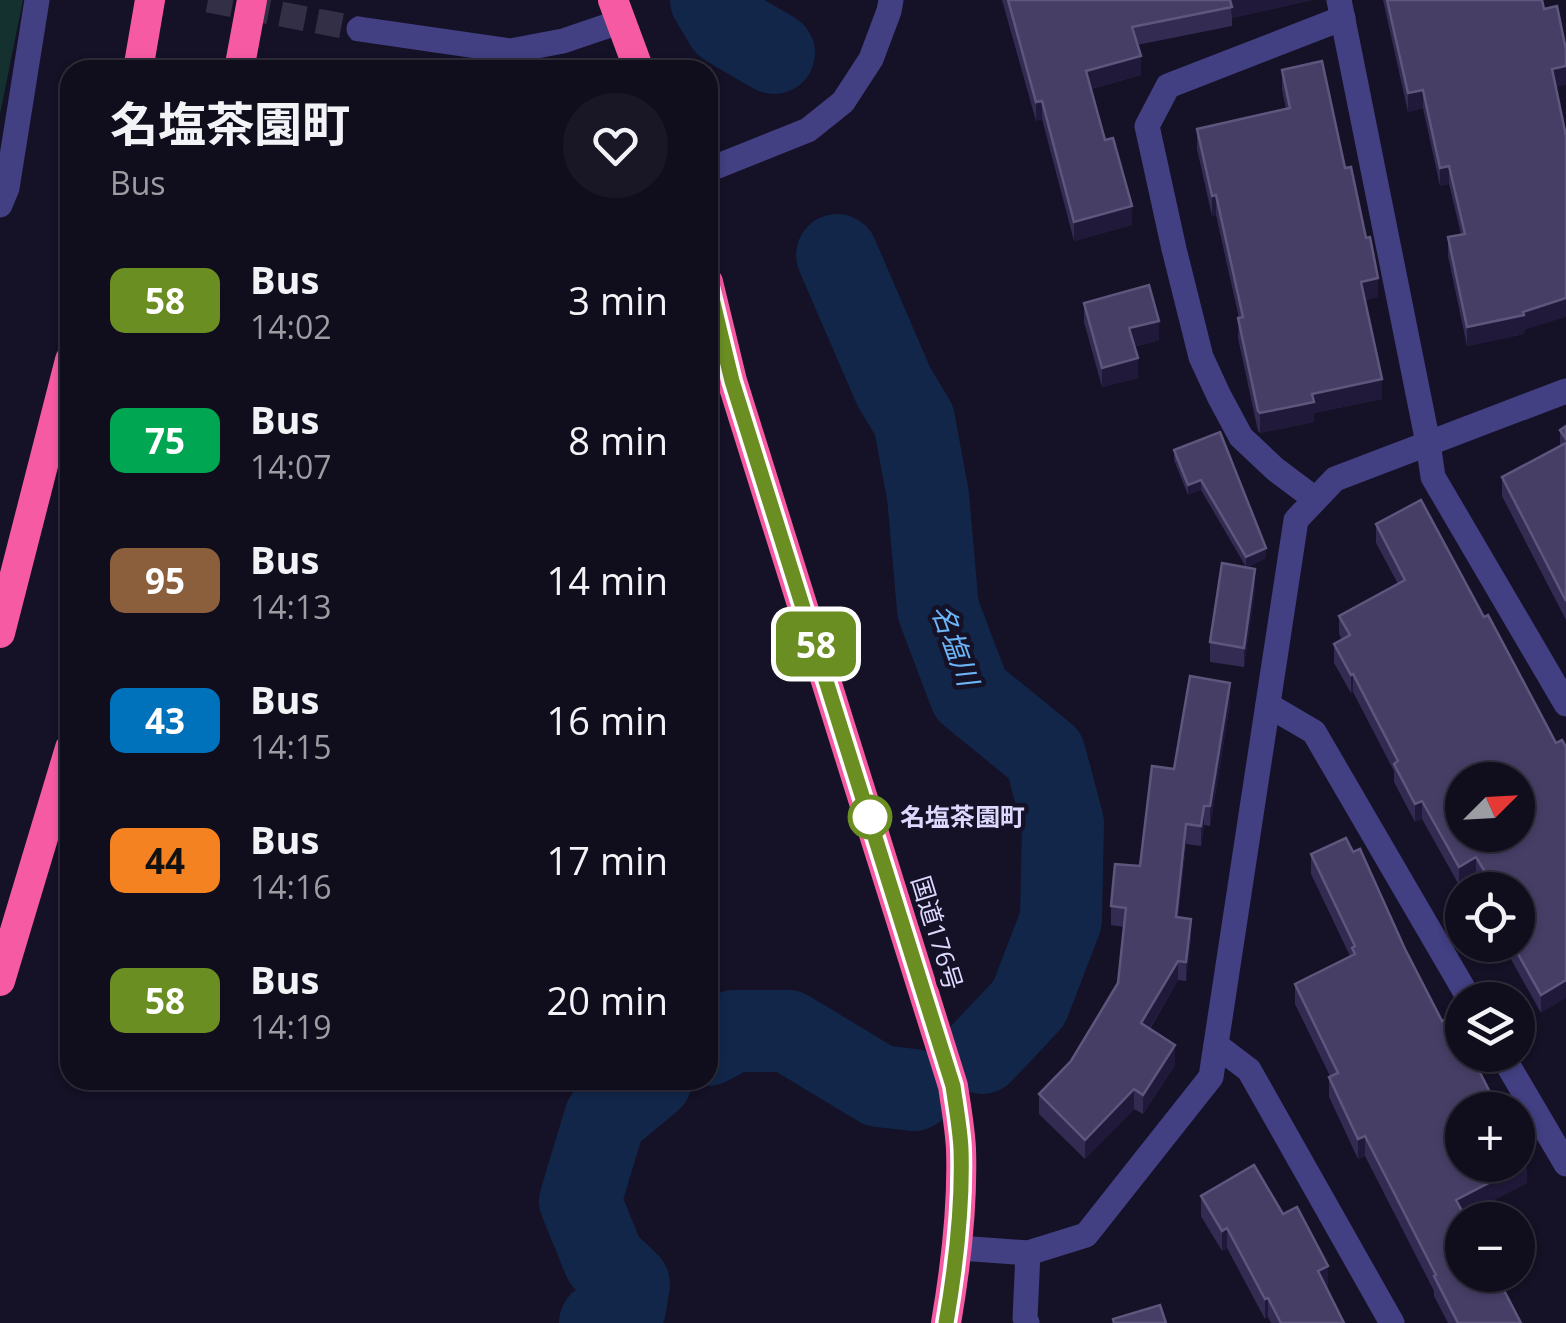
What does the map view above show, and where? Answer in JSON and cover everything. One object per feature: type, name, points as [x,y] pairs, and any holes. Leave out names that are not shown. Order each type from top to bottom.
[{"type":"highway","points":[[140,60],[150,0]]},
{"type":"highway","points":[[241,60],[252,0]]},
{"type":"highway","points":[[617,11],[635,60]]},
{"type":"highway","name":"国道176号","points":[[718,323],[732,381],[953,1086],[961,1146],[959,1248],[946,1323]]},
{"type":"highway","points":[[0,633],[60,399]]},
{"type":"highway","points":[[0,981],[60,781]]},
{"type":"street","points":[[0,205],[7,188],[37,0]]},
{"type":"street","points":[[718,166],[808,130],[843,102],[871,59],[890,0]]},
{"type":"street","points":[[1315,500],[1241,437],[1218,396],[1201,357],[1147,126],[1168,86],[1341,9],[1433,477],[1566,704]]},
{"type":"street","points":[[359,29],[510,51],[563,41],[617,11]]},
{"type":"street","points":[[959,1248],[1028,1253],[1086,1235],[1211,1077],[1296,520],[1334,479],[1566,391]]},
{"type":"street","points":[[1268,705],[1314,732],[1460,982]]},
{"type":"street","points":[[1216,1045],[1249,1070],[1392,1323]]},
{"type":"street","points":[[1512,1072],[1566,1164]]},
{"type":"street","points":[[1027,1323],[1028,1253]]},
{"type":"green space","points":[[0,0],[23,0],[0,114]]},
{"type":"building","points":[[1008,0],[1230,0],[1232,7],[1132,27],[1141,56],[1086,71],[1105,140],[1113,138],[1132,206],[1074,222],[1042,101],[1036,102]]},
{"type":"building","points":[[1387,0],[1542,0],[1544,9],[1557,6],[1566,50],[1566,66],[1552,69],[1566,136],[1566,298],[1523,312],[1524,315],[1467,327],[1448,237],[1465,234],[1449,166],[1440,168],[1423,90],[1408,93]]},
{"type":"building","points":[[1322,61],[1345,168],[1351,167],[1378,278],[1361,282],[1382,379],[1312,394],[1314,402],[1260,413],[1216,195],[1212,196],[1197,129],[1290,108],[1282,70]]},
{"type":"building","points":[[1149,285],[1159,321],[1129,328],[1138,358],[1102,368],[1084,303]]},
{"type":"building","points":[[1220,432],[1266,548],[1246,557],[1201,480],[1188,485],[1174,450]]},
{"type":"building","points":[[1566,443],[1566,601],[1502,477]]},
{"type":"building","points":[[1421,500],[1556,743],[1562,740],[1566,747],[1566,980],[1541,995],[1523,962],[1535,962],[1535,872],[1485,872],[1476,857],[1459,867],[1451,852],[1535,852],[1535,762],[1445,762],[1445,842],[1422,801],[1415,804],[1394,764],[1398,761],[1334,644],[1350,635],[1339,616],[1405,580],[1376,524]]},
{"type":"building","points":[[1222,563],[1255,569],[1244,648],[1210,642]]},
{"type":"building","points":[[1190,676],[1230,683],[1210,806],[1204,806],[1201,826],[1186,824],[1176,917],[1191,919],[1186,962],[1178,961],[1141,1023],[1175,1045],[1143,1095],[1134,1089],[1085,1140],[1039,1094],[1071,1061],[1118,983],[1126,908],[1111,906],[1115,864],[1140,866],[1152,766],[1174,769]]},
{"type":"building","points":[[1346,838],[1353,852],[1360,849],[1405,949],[1442,1021],[1445,1019],[1445,1072],[1480,1072],[1490,1092],[1445,1092],[1445,1182],[1491,1182],[1457,1202],[1445,1202],[1445,1292],[1505,1292],[1521,1323],[1458,1323],[1365,1136],[1358,1139],[1329,1077],[1338,1073],[1295,984],[1355,954],[1355,946],[1311,854]]},
{"type":"building","points":[[1254,1165],[1283,1214],[1297,1207],[1328,1266],[1318,1271],[1344,1323],[1281,1323],[1227,1228],[1222,1231],[1201,1196]]},
{"type":"building","points":[[1160,1305],[1166,1323],[1114,1323],[1113,1319]]},
{"type":"waterway","name":"名塩川","points":[[711,0],[726,25],[774,53]]},
{"type":"waterway","name":"名塩川","points":[[837,255],[894,387],[914,420],[928,496],[938,609],[970,694],[1045,755],[1063,823],[1061,920],[1029,1003],[982,1053]]},
{"type":"waterway","name":"名塩川","points":[[718,1040],[734,1031],[788,1031],[879,1086],[914,1090]]},
{"type":"waterway","name":"名塩川","points":[[600,1323],[625,1308],[629,1284],[604,1260],[580,1201],[605,1118],[639,1090]]},
{"type":"tunnel","points":[[208,0],[359,29]]},
{"type":"bus line","name":"58","points":[[718,323],[732,381],[953,1086],[961,1146],[961,1201],[959,1248],[946,1323]]},
{"type":"place","name":"名塩茶園町","points":[[870,817]]}]
